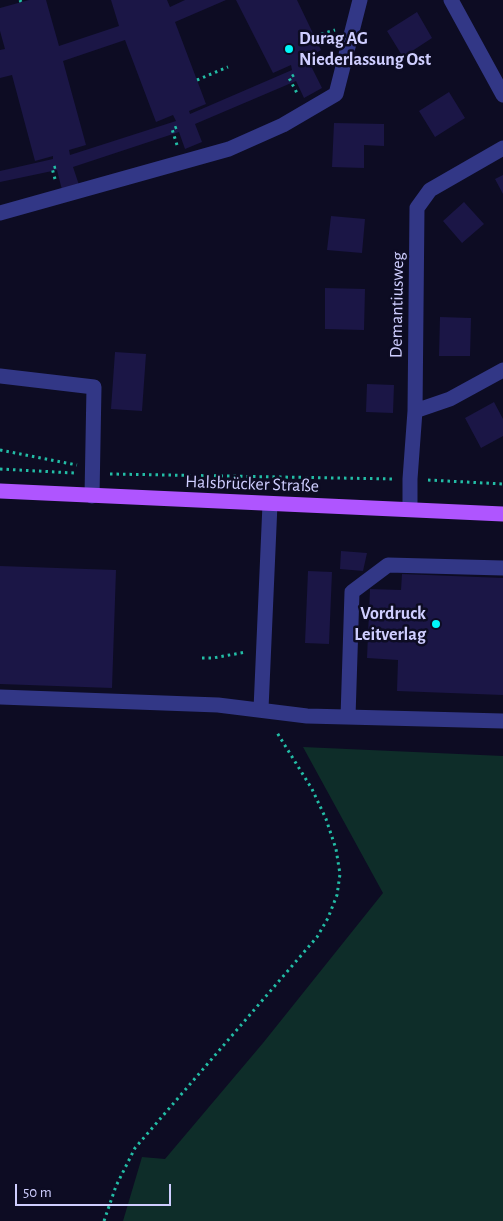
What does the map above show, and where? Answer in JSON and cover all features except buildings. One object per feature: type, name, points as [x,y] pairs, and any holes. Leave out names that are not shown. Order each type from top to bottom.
[{"type":"main road","name":"Halsbrücker Straße","points":[[0,492],[503,514]]},
{"type":"street","points":[[0,213],[229,149],[283,125],[336,94],[360,0]]},
{"type":"street","points":[[451,0],[503,95]]},
{"type":"street","name":"Demantiusweg","points":[[410,509],[410,479],[415,411],[417,208],[430,190],[503,148]]},
{"type":"street","points":[[415,411],[450,400],[503,370]]},
{"type":"street","points":[[0,376],[94,387],[92,496]]},
{"type":"street","points":[[262,710],[270,504]]},
{"type":"street","points":[[348,717],[352,592],[388,564],[503,568]]},
{"type":"street","points":[[0,697],[218,705],[307,716],[503,721]]},
{"type":"path","points":[[197,80],[228,67]]},
{"type":"path","points":[[294,75],[289,78],[306,111]]},
{"type":"path","points":[[0,450],[75,465],[92,474]]},
{"type":"path","points":[[0,469],[92,474],[410,479],[503,484]]},
{"type":"path","points":[[202,658],[213,658],[264,648]]},
{"type":"path","points":[[104,1221],[116,1186],[135,1148],[317,938],[328,918],[337,895],[340,874],[336,849],[326,819],[298,767],[262,710]]},
{"type":"green space","points":[[303,747],[503,756],[503,1221],[123,1221],[142,1157],[165,1159],[263,1043],[383,893]]},
{"type":"place","name":"Durag AG Niederlassung Ost","points":[[289,49]]},
{"type":"place","name":"Vordruck Leitverlag","points":[[436,624]]}]
